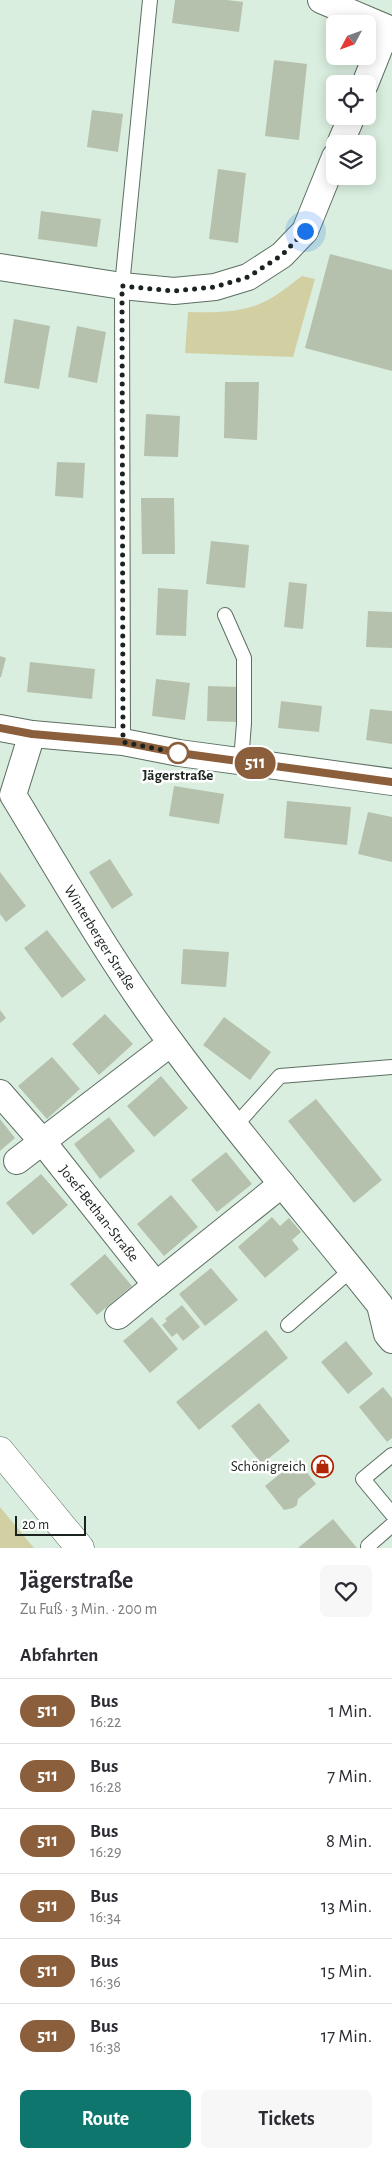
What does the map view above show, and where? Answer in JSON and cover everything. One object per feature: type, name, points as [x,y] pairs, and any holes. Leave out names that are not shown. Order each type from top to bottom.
[{"type":"main road","points":[[0,1451],[80,1548]]},
{"type":"street","points":[[321,0],[390,30],[369,75]]},
{"type":"street","points":[[0,267],[122,286],[174,291],[215,287],[248,277],[282,255],[305,231],[326,179]]},
{"type":"street","points":[[0,728],[32,734],[123,742],[179,753],[392,782]]},
{"type":"street","name":"Winterberger Straße","points":[[32,734],[6,789],[112,955],[171,1043],[234,1126],[380,1305],[387,1334],[392,1340]]},
{"type":"street","points":[[16,1161],[171,1043]]},
{"type":"street","name":"Josef-Bethan-Straße","points":[[0,1093],[42,1141],[156,1285]]},
{"type":"street","points":[[118,1316],[282,1184]]},
{"type":"lane","points":[[123,742],[122,286],[150,0]]},
{"type":"lane","points":[[225,615],[244,658],[244,723],[241,761]]},
{"type":"lane","points":[[234,1126],[280,1076],[392,1067]]},
{"type":"lane","points":[[288,1325],[352,1270]]},
{"type":"lane","points":[[392,1455],[363,1479],[392,1514]]},
{"type":"lane","points":[[368,1546],[392,1525]]},
{"type":"shaded area","points":[[302,276],[315,279],[293,357],[185,353],[188,312],[232,311],[253,306],[273,297]]},
{"type":"shaded area","points":[[0,1507],[34,1548],[0,1548]]},
{"type":"building","points":[[175,0],[227,0],[243,2],[239,32],[172,23]]},
{"type":"building","points":[[274,60],[307,64],[299,140],[265,136]]},
{"type":"building","points":[[92,110],[123,114],[118,152],[87,147]]},
{"type":"building","points":[[218,169],[246,173],[238,243],[209,239]]},
{"type":"building","points":[[41,211],[101,219],[97,247],[38,239]]},
{"type":"building","points":[[330,254],[392,270],[392,371],[305,348]]},
{"type":"building","points":[[14,319],[50,326],[39,389],[4,383]]},
{"type":"building","points":[[77,326],[106,332],[97,383],[68,377]]},
{"type":"building","points":[[225,382],[259,382],[257,440],[224,438]]},
{"type":"building","points":[[146,414],[180,416],[178,457],[144,456]]},
{"type":"building","points":[[57,462],[85,463],[83,498],[55,496]]},
{"type":"building","points":[[141,498],[174,498],[175,554],[142,554]]},
{"type":"building","points":[[211,541],[249,545],[245,588],[206,584]]},
{"type":"building","points":[[289,582],[307,584],[303,629],[284,627]]},
{"type":"building","points":[[158,588],[188,590],[186,636],[156,635]]},
{"type":"building","points":[[368,611],[392,612],[392,648],[366,647]]},
{"type":"building","points":[[0,656],[6,658],[1,677],[0,677]]},
{"type":"building","points":[[30,662],[95,669],[92,699],[27,692]]},
{"type":"building","points":[[156,679],[190,683],[185,720],[152,716]]},
{"type":"building","points":[[208,686],[239,687],[238,722],[207,721]]},
{"type":"building","points":[[281,701],[322,706],[319,732],[278,728]]},
{"type":"building","points":[[370,709],[392,711],[392,744],[366,740]]},
{"type":"building","points":[[174,786],[224,794],[219,824],[169,816]]},
{"type":"building","points":[[287,801],[351,807],[347,845],[284,838]]},
{"type":"building","points":[[368,812],[392,817],[392,862],[358,854]]},
{"type":"building","points":[[110,859],[133,895],[112,909],[89,872]]},
{"type":"building","points":[[0,872],[26,906],[6,922],[0,914]]},
{"type":"building","points":[[47,930],[86,980],[62,998],[24,948]]},
{"type":"building","points":[[183,949],[229,952],[226,987],[181,984]]},
{"type":"building","points":[[0,1010],[6,1018],[0,1023]]},
{"type":"building","points":[[105,1014],[133,1044],[99,1075],[72,1044]]},
{"type":"building","points":[[224,1017],[271,1052],[250,1080],[203,1045]]},
{"type":"building","points":[[52,1057],[80,1089],[47,1119],[18,1086]]},
{"type":"building","points":[[161,1076],[188,1108],[154,1137],[127,1106]]},
{"type":"building","points":[[316,1099],[382,1180],[354,1203],[288,1121]]},
{"type":"building","points":[[109,1117],[135,1151],[100,1179],[74,1144]]},
{"type":"building","points":[[0,1119],[15,1138],[0,1151]]},
{"type":"building","points":[[226,1152],[252,1184],[217,1212],[191,1180]]},
{"type":"building","points":[[41,1174],[68,1205],[33,1235],[6,1203]]},
{"type":"building","points":[[171,1195],[198,1227],[164,1256],[137,1224]]},
{"type":"building","points":[[272,1217],[280,1226],[289,1218],[301,1232],[292,1240],[299,1249],[265,1278],[238,1247]]},
{"type":"building","points":[[105,1254],[132,1286],[97,1315],[70,1284]]},
{"type":"building","points":[[211,1268],[238,1300],[205,1326],[179,1294]]},
{"type":"building","points":[[182,1305],[200,1327],[183,1341],[177,1333],[172,1337],[162,1325],[167,1321],[165,1319]]},
{"type":"building","points":[[152,1317],[178,1349],[150,1373],[123,1341]]},
{"type":"building","points":[[266,1330],[288,1358],[199,1430],[176,1402]]},
{"type":"building","points":[[346,1341],[373,1374],[348,1394],[321,1362]]},
{"type":"building","points":[[383,1387],[392,1398],[392,1438],[387,1442],[359,1407]]},
{"type":"building","points":[[259,1403],[290,1441],[262,1464],[231,1426]]},
{"type":"building","points":[[297,1460],[316,1484],[298,1499],[297,1505],[284,1510],[265,1486]]},
{"type":"building","points":[[333,1519],[357,1548],[298,1548]]},
{"type":"bus line","name":"511","points":[[0,728],[32,734],[123,742],[179,753],[392,782]]},
{"type":"place","name":"Jägerstraße","points":[[178,753]]},
{"type":"place","name":"Schönigreich","points":[[322,1466]]},
{"type":"route","points":[[178,753],[123,742],[122,286],[174,291],[215,287],[248,277],[282,255],[305,231]]}]
